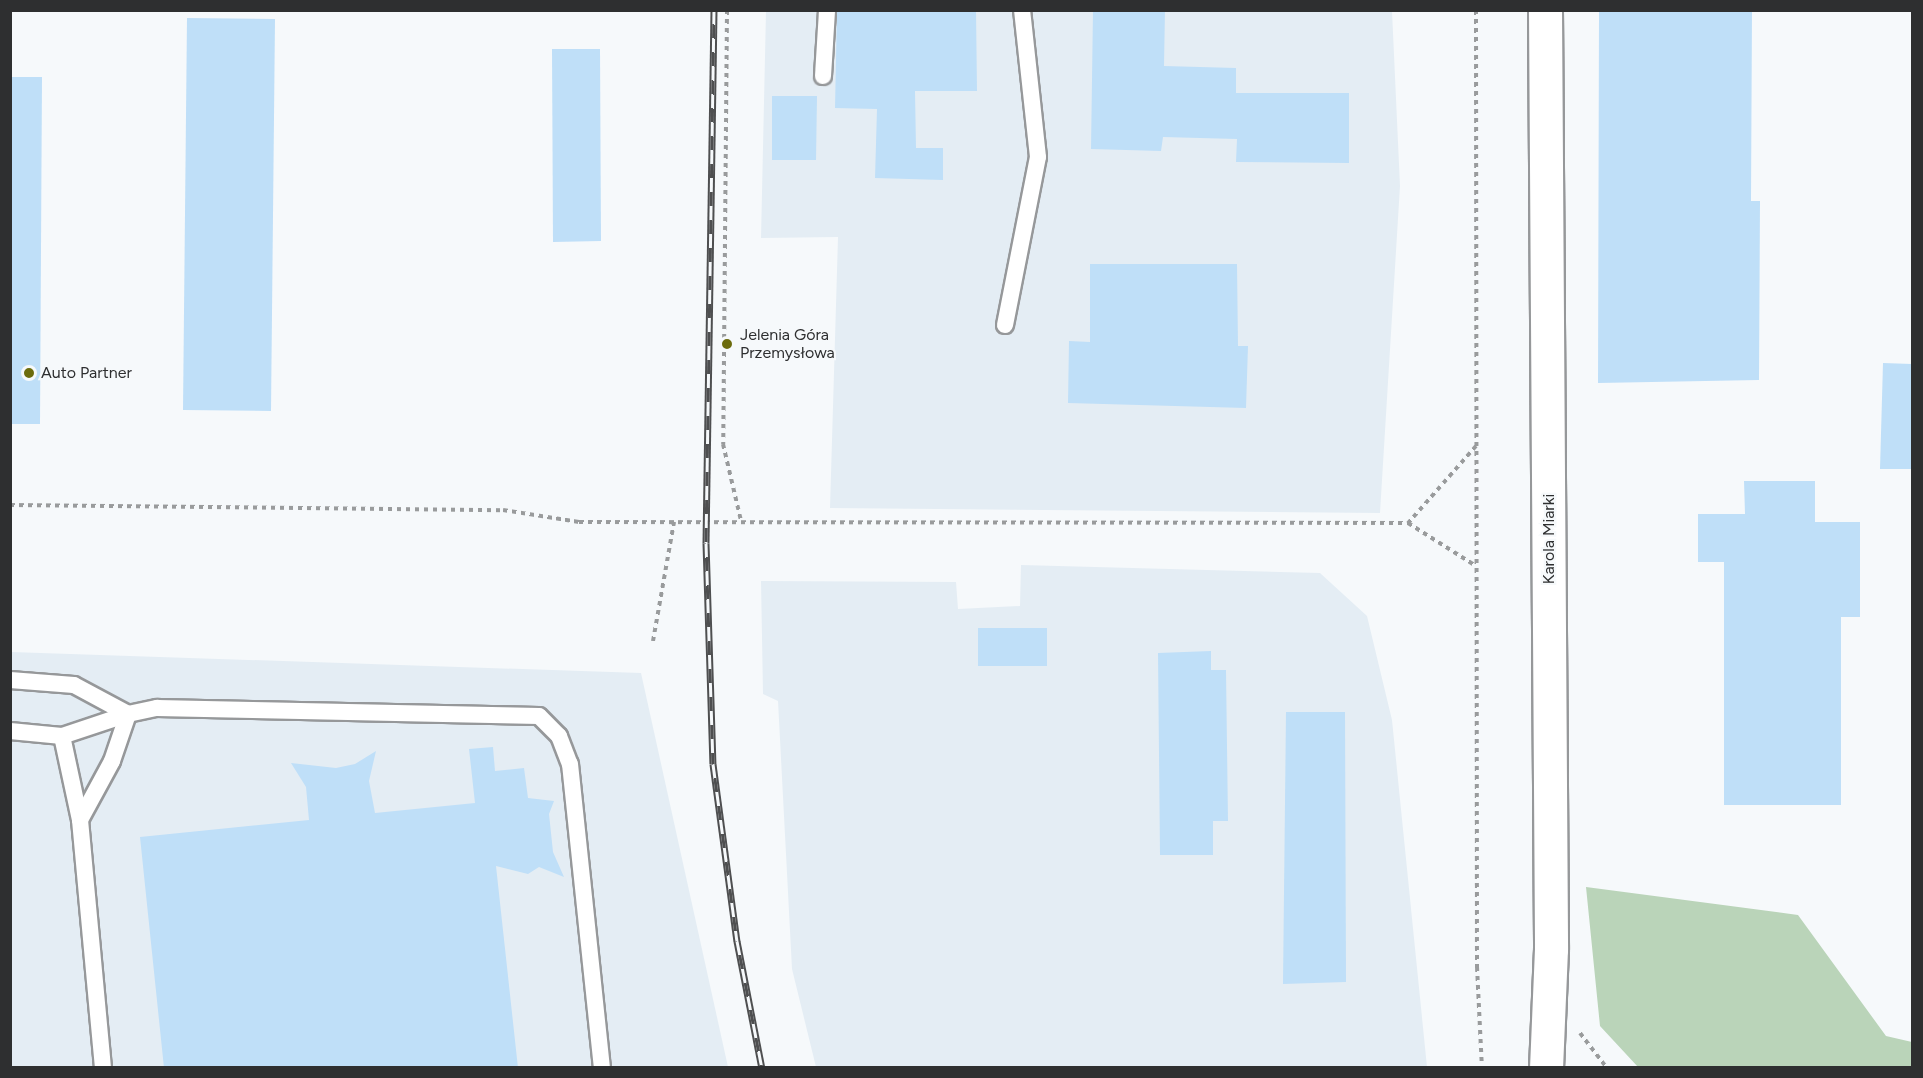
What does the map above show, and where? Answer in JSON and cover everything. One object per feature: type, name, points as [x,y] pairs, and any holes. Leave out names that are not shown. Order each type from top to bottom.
[{"type":"street","name":"Karola Miarki","points":[[1545,10],[1551,925],[1546,1068]]},
{"type":"lane","points":[[823,76],[827,10]]},
{"type":"lane","points":[[1005,325],[1038,157],[1022,10]]},
{"type":"lane","points":[[10,680],[74,685],[128,714]]},
{"type":"lane","points":[[10,731],[62,736],[128,714],[157,708],[539,716],[559,736],[570,764],[602,1068]]},
{"type":"lane","points":[[80,820],[112,761],[128,714]]},
{"type":"lane","points":[[62,736],[80,820],[103,1068]]},
{"type":"path","points":[[727,10],[723,444],[741,521]]},
{"type":"path","points":[[1476,10],[1476,566],[1482,1068]]},
{"type":"path","points":[[1408,523],[1477,446]]},
{"type":"path","points":[[10,505],[502,510],[579,522],[1408,523],[1476,566]]},
{"type":"path","points":[[653,641],[674,522]]},
{"type":"shaded area","points":[[766,11],[1392,11],[1400,186],[1380,513],[830,508],[838,237],[761,238]]},
{"type":"shaded area","points":[[1021,565],[1320,573],[1367,616],[1392,720],[1427,1067],[816,1067],[792,969],[778,701],[763,694],[761,581],[956,582],[958,609],[1020,606]]},
{"type":"shaded area","points":[[11,652],[641,673],[728,1067],[11,1068]]},
{"type":"green space","points":[[1586,887],[1798,915],[1886,1036],[1912,1042],[1912,1067],[1638,1067],[1600,1026]]},
{"type":"building","points":[[837,10],[976,10],[977,91],[915,91],[916,148],[943,148],[943,180],[875,178],[877,109],[835,108]]},
{"type":"building","points":[[1093,10],[1165,10],[1164,66],[1236,68],[1236,93],[1349,93],[1349,163],[1236,162],[1237,139],[1163,137],[1161,151],[1091,149]]},
{"type":"building","points":[[1599,10],[1752,10],[1751,201],[1760,201],[1759,380],[1598,383]]},
{"type":"building","points":[[187,18],[275,19],[271,411],[183,410]]},
{"type":"building","points":[[552,49],[600,49],[601,241],[553,242]]},
{"type":"building","points":[[10,77],[42,77],[40,424],[10,424]]},
{"type":"building","points":[[772,96],[817,96],[816,160],[772,160]]},
{"type":"building","points":[[1090,264],[1237,264],[1238,346],[1248,346],[1246,408],[1068,403],[1069,341],[1090,342]]},
{"type":"building","points":[[1883,363],[1912,364],[1912,469],[1880,469]]},
{"type":"building","points":[[1744,481],[1815,481],[1815,522],[1860,522],[1860,617],[1841,617],[1841,805],[1724,805],[1724,562],[1698,562],[1698,514],[1745,514]]},
{"type":"building","points":[[978,628],[1047,628],[1047,666],[978,666]]},
{"type":"building","points":[[1211,651],[1211,670],[1226,670],[1228,821],[1213,821],[1213,855],[1160,855],[1158,653]]},
{"type":"building","points":[[1286,712],[1345,712],[1346,982],[1283,984]]},
{"type":"building","points":[[493,747],[495,771],[524,768],[528,798],[554,801],[549,814],[553,852],[564,877],[539,867],[528,874],[496,866],[518,1068],[164,1068],[140,837],[309,820],[306,787],[291,763],[336,768],[355,764],[376,751],[369,781],[375,813],[475,803],[469,749]]},
{"type":"railway","points":[[714,10],[706,543],[713,764],[737,941],[762,1068]]},
{"type":"place","name":"Jelenia Góra Przemysłowa","points":[[727,344]]},
{"type":"place","name":"Auto Partner","points":[[29,373]]}]
